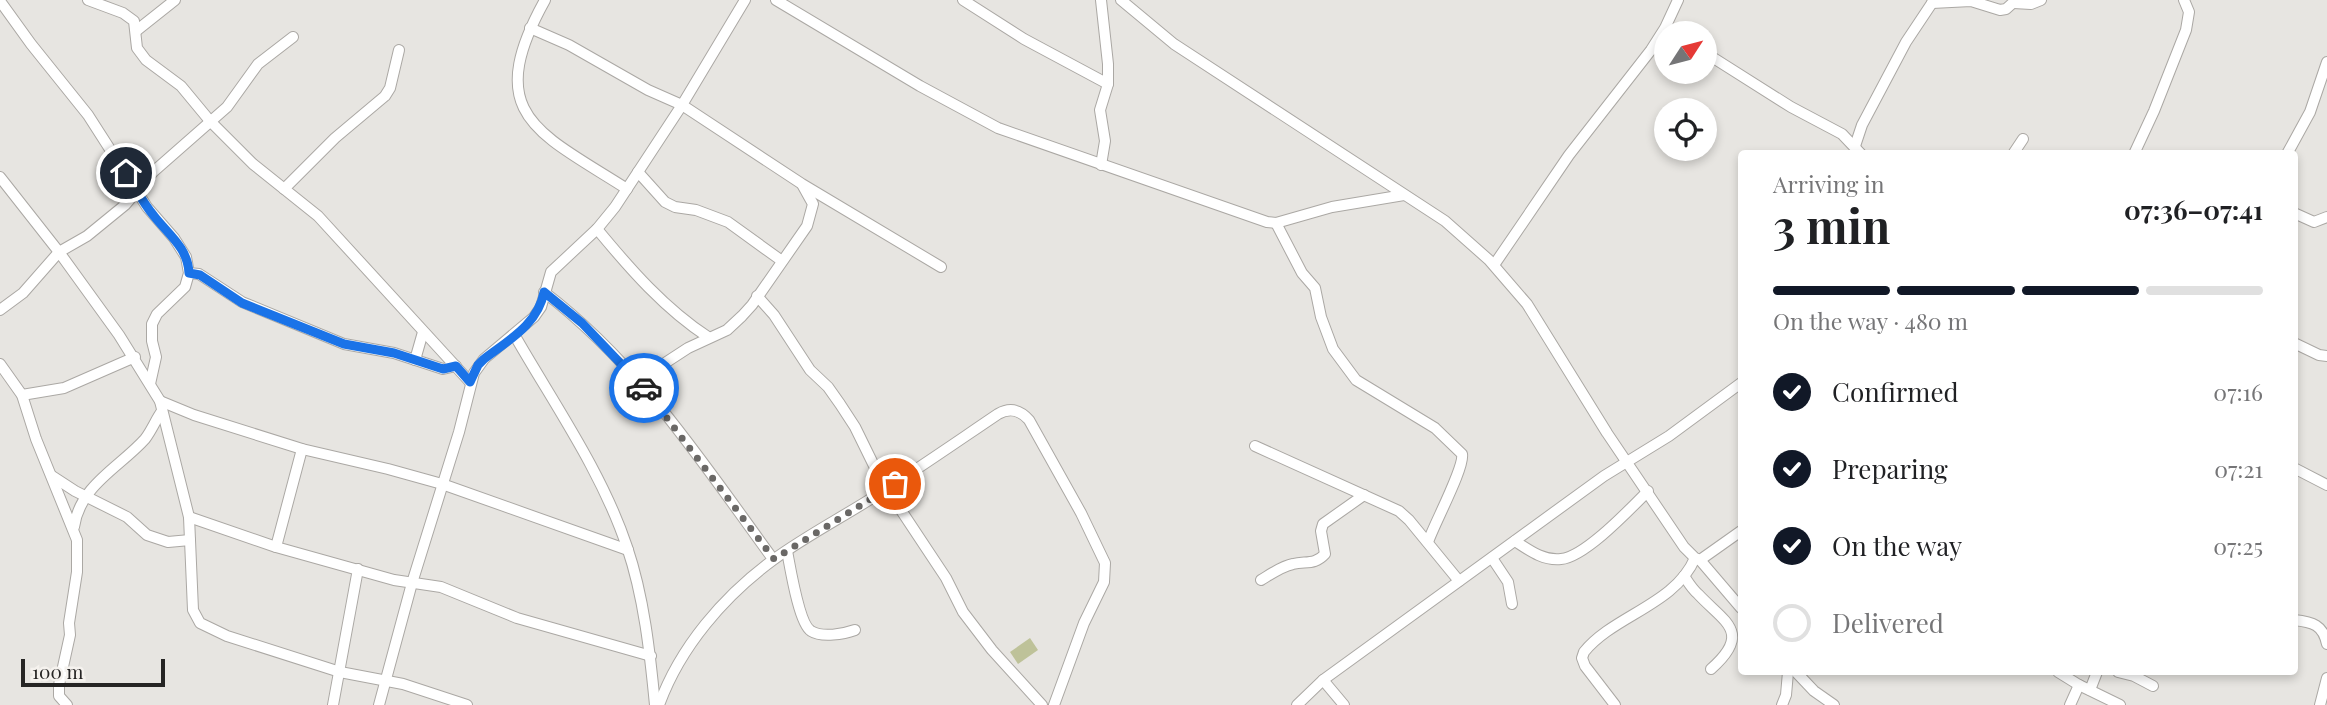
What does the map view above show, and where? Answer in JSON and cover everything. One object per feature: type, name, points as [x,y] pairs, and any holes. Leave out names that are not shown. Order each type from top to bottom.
[{"type":"street","points":[[88,0],[132,19],[136,24],[135,40],[140,53],[151,65],[181,86],[210,121],[253,164],[324,222],[470,382]]},
{"type":"street","points":[[136,31],[174,0]]},
{"type":"street","points":[[545,0],[530,28],[520,59],[518,79],[522,105],[539,131],[553,143],[627,189]]},
{"type":"street","points":[[379,705],[412,583],[459,432],[470,382],[478,365],[538,312],[551,272],[597,229],[627,189],[682,105],[745,0]]},
{"type":"street","points":[[776,0],[873,59],[990,123],[1025,138],[1267,222],[1276,223],[1332,207],[1404,195]]},
{"type":"street","points":[[963,0],[1024,39],[1108,84]]},
{"type":"street","points":[[1101,0],[1108,58],[1108,84],[1100,110],[1105,141],[1101,165]]},
{"type":"street","points":[[1102,21],[1121,0],[1174,44],[1445,221],[1473,243],[1527,304],[1684,547],[1738,605]]},
{"type":"street","points":[[1672,21],[1678,0]]},
{"type":"street","points":[[1858,150],[1862,125],[1906,42],[1933,2],[1971,1],[2000,10],[2015,2],[2031,4],[2041,0]]},
{"type":"street","points":[[2136,150],[2186,30],[2189,12],[2184,0]]},
{"type":"street","points":[[4,2],[31,44],[88,115],[154,217],[181,247],[186,257],[189,273],[185,287],[157,314],[152,324],[156,357],[150,384]]},
{"type":"street","points":[[530,28],[569,45],[648,90],[682,105],[802,184],[941,267]]},
{"type":"street","points":[[0,310],[23,293],[59,252],[109,219],[153,172],[227,107],[258,64],[293,37]]},
{"type":"street","points":[[1494,265],[1569,155],[1654,47]]},
{"type":"street","points":[[284,188],[335,138],[385,96],[390,88],[399,50]]},
{"type":"street","points":[[1717,60],[1791,107],[1842,134],[1858,150]]},
{"type":"street","points":[[2289,150],[2311,112],[2327,62]]},
{"type":"street","points":[[2016,150],[2023,139]]},
{"type":"street","points":[[638,172],[665,202],[728,222],[782,261]]},
{"type":"street","points":[[0,177],[59,252],[135,357],[161,406],[189,517],[193,610],[200,623],[227,636],[340,672],[386,680],[467,705]]},
{"type":"street","points":[[639,380],[708,337],[731,327],[752,305],[807,226],[813,204],[802,184]]},
{"type":"street","points":[[2298,215],[2314,222],[2327,217]]},
{"type":"street","points":[[1276,223],[1302,273],[1314,286],[1330,343],[1349,372],[1356,380],[1436,428],[1462,454],[1462,465],[1428,542]]},
{"type":"street","points":[[597,229],[642,281],[677,314],[708,337]]},
{"type":"street","points":[[189,273],[200,275],[242,303],[344,344],[443,369],[456,366]]},
{"type":"street","points":[[544,292],[582,323],[639,380],[774,559]]},
{"type":"street","points":[[757,296],[774,315],[810,370],[828,387],[840,404],[887,488],[946,578],[963,612],[992,650],[1042,705]]},
{"type":"street","points":[[415,360],[423,332]]},
{"type":"street","points":[[514,336],[563,416],[608,500],[628,550],[651,656],[657,705]]},
{"type":"street","points":[[2298,345],[2327,356]]},
{"type":"street","points":[[22,395],[65,388],[135,357]]},
{"type":"street","points":[[0,363],[22,395],[36,439],[78,540],[70,635],[59,696],[67,705]]},
{"type":"street","points":[[1297,705],[1323,680],[1627,461],[1669,436],[1738,385]]},
{"type":"street","points":[[161,406],[302,449],[442,484],[628,550]]},
{"type":"street","points":[[74,527],[75,516],[86,497],[108,471],[145,439],[161,406]]},
{"type":"street","points":[[657,705],[680,659],[707,622],[774,559],[1003,411],[1015,410],[1029,420],[1082,513],[1105,563],[1104,582],[1084,623],[1054,705]]},
{"type":"street","points":[[1255,446],[1399,511],[1428,542],[1459,582]]},
{"type":"street","points":[[276,547],[302,449]]},
{"type":"street","points":[[2298,470],[2327,485]]},
{"type":"street","points":[[52,476],[86,497],[127,517],[155,539],[169,542],[190,540]]},
{"type":"street","points":[[1515,541],[1539,556],[1558,559],[1571,556],[1601,536],[1648,491]]},
{"type":"street","points":[[1261,580],[1292,564],[1321,559],[1325,554],[1321,531],[1323,524],[1364,495]]},
{"type":"street","points":[[189,517],[276,547],[394,580],[441,587],[517,618],[651,656]]},
{"type":"street","points":[[1615,705],[1585,666],[1581,658],[1584,652],[1617,625],[1660,597],[1684,576],[1698,559],[1738,533]]},
{"type":"street","points":[[787,551],[808,628],[813,633],[836,634],[855,630]]},
{"type":"street","points":[[1492,558],[1508,582],[1513,604]]},
{"type":"street","points":[[333,705],[358,569]]},
{"type":"street","points":[[1684,576],[1697,594],[1729,624],[1729,651],[1711,668]]},
{"type":"street","points":[[2298,620],[2319,625],[2326,637]]},
{"type":"street","points":[[1782,705],[1788,675]]},
{"type":"street","points":[[1799,675],[1814,691],[1834,705]]},
{"type":"street","points":[[2063,675],[2120,705]]},
{"type":"street","points":[[2070,705],[2096,675]]},
{"type":"street","points":[[2130,675],[2153,686]]},
{"type":"street","points":[[2320,705],[2327,678]]},
{"type":"street","points":[[1323,680],[1345,705]]},
{"type":"green space","points":[[1030,638],[1038,650],[1018,664],[1010,652]]},
{"type":"way so far","points":[[644,388],[774,559],[895,484]]},
{"type":"route","points":[[126,173],[154,217],[181,247],[189,273],[200,275],[227,295],[266,313],[351,346],[394,353],[443,369],[456,366],[470,382],[484,359],[529,324],[541,307],[544,292],[567,309],[601,341],[644,388]]}]
